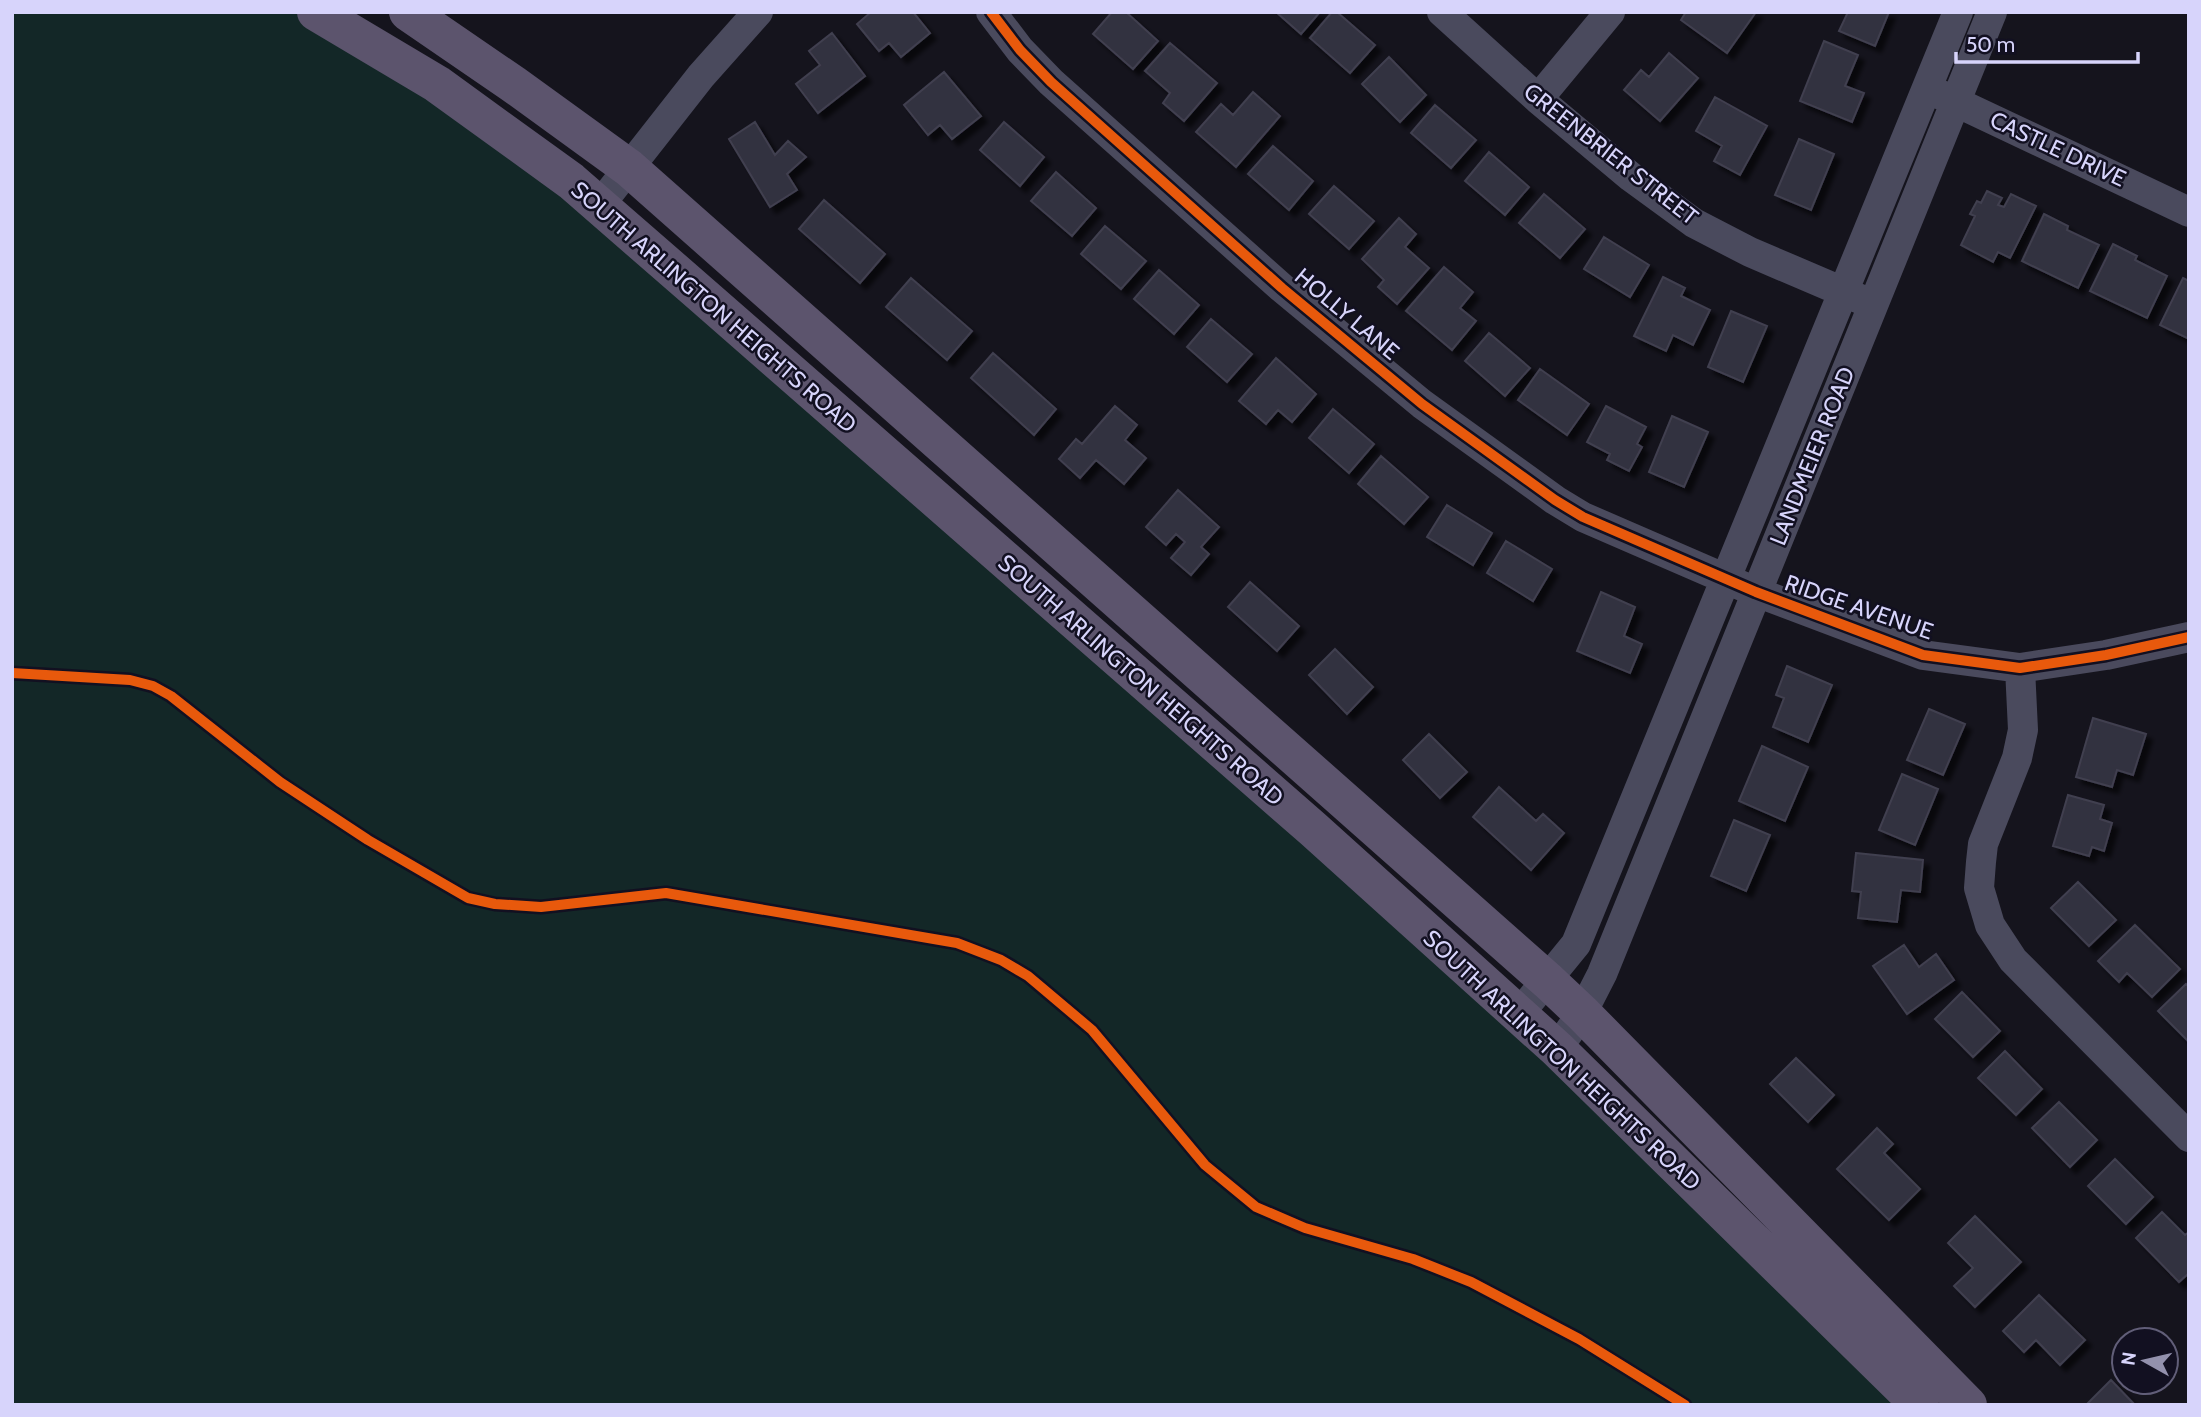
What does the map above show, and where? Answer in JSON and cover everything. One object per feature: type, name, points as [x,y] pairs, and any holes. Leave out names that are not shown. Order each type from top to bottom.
[{"type":"main road","name":"SOUTH ARLINGTON HEIGHTS ROAD","points":[[316,12],[437,84],[571,181],[1322,838],[1519,1014],[1920,1405]]},
{"type":"main road","name":"SOUTH ARLINGTON HEIGHTS ROAD","points":[[408,12],[629,168],[1548,981],[1968,1405]]},
{"type":"street","points":[[599,206],[701,76],[758,12]]},
{"type":"street","name":"HOLLY LANE","points":[[991,12],[1020,50],[1051,82],[1282,288],[1422,404],[1555,500],[1583,517],[1726,580]]},
{"type":"street","name":"GREENBRIER STREET","points":[[1443,12],[1538,99],[1631,177],[1694,223],[1750,252],[1873,304]]},
{"type":"street","points":[[1538,99],[1610,12]]},
{"type":"street","name":"LANDMEIER ROAD","points":[[1519,1014],[1576,944],[1958,12]]},
{"type":"street","name":"LANDMEIER ROAD","points":[[1557,1049],[1582,1013],[1602,974],[1992,12]]},
{"type":"street","name":"CASTLE DRIVE","points":[[1926,89],[2189,212]]},
{"type":"street","name":"RIDGE AVENUE","points":[[1726,580],[1923,655],[2020,668],[2106,655],[2189,637]]},
{"type":"street","points":[[2020,668],[2023,730],[2017,758],[1983,844],[1979,888],[1987,917],[2013,960],[2189,1138]]},
{"type":"green space","points":[[12,12],[315,12],[702,295],[1920,1405],[12,1405]]},
{"type":"building","points":[[871,12],[913,12],[930,33],[901,57],[889,43],[879,51],[857,24]]},
{"type":"building","points":[[1112,12],[1126,12],[1158,41],[1133,69],[1093,34]]},
{"type":"building","points":[[1276,12],[1320,12],[1301,34]]},
{"type":"building","points":[[1332,12],[1337,12],[1375,45],[1350,73],[1310,38]]},
{"type":"building","points":[[1686,12],[1756,12],[1727,53],[1681,20]]},
{"type":"building","points":[[1848,12],[1889,12],[1875,46],[1839,31]]},
{"type":"building","points":[[832,33],[865,76],[818,113],[796,84],[820,65],[809,51]]},
{"type":"building","points":[[1824,41],[1858,55],[1845,86],[1864,93],[1852,122],[1800,101]]},
{"type":"building","points":[[1170,43],[1217,83],[1184,121],[1163,103],[1170,93],[1145,71]]},
{"type":"building","points":[[1669,53],[1698,78],[1660,121],[1624,90],[1641,70],[1649,77]]},
{"type":"building","points":[[1389,57],[1426,95],[1400,122],[1362,84]]},
{"type":"building","points":[[944,72],[981,116],[952,139],[940,125],[928,135],[904,105]]},
{"type":"building","points":[[1253,92],[1280,116],[1236,167],[1196,132],[1221,104],[1233,115]]},
{"type":"building","points":[[1715,97],[1767,126],[1740,175],[1714,161],[1722,146],[1696,131]]},
{"type":"building","points":[[1435,105],[1476,140],[1451,168],[1411,133]]},
{"type":"building","points":[[755,122],[775,155],[788,141],[806,157],[787,174],[797,190],[770,207],[729,139]]},
{"type":"building","points":[[1004,122],[1044,157],[1020,186],[980,150]]},
{"type":"building","points":[[1799,139],[1834,154],[1811,210],[1775,195]]},
{"type":"building","points":[[1273,146],[1313,181],[1289,210],[1248,174]]},
{"type":"building","points":[[1489,152],[1529,187],[1505,215],[1465,181]]},
{"type":"building","points":[[1056,172],[1096,208],[1072,236],[1031,201]]},
{"type":"building","points":[[1334,186],[1374,221],[1349,249],[1309,214]]},
{"type":"building","points":[[1987,191],[2002,198],[1998,205],[2004,207],[2011,194],[2036,206],[2010,258],[1998,252],[1993,262],[1961,245],[1975,216],[1970,214],[1977,201],[1981,203]]},
{"type":"building","points":[[1544,194],[1585,229],[1560,258],[1519,223]]},
{"type":"building","points":[[824,200],[885,254],[860,283],[799,229]]},
{"type":"building","points":[[2044,214],[2068,226],[2067,230],[2099,245],[2078,288],[2022,261]]},
{"type":"building","points":[[1399,218],[1416,234],[1405,247],[1429,268],[1397,304],[1378,287],[1384,280],[1362,259]]},
{"type":"building","points":[[1105,226],[1146,261],[1121,289],[1081,254]]},
{"type":"building","points":[[1604,237],[1649,265],[1630,297],[1584,269]]},
{"type":"building","points":[[2113,244],[2137,256],[2135,260],[2167,276],[2147,318],[2090,291]]},
{"type":"building","points":[[1444,267],[1473,292],[1460,308],[1476,321],[1452,350],[1406,311]]},
{"type":"building","points":[[1159,270],[1199,305],[1174,334],[1134,299]]},
{"type":"building","points":[[1663,277],[1685,288],[1681,296],[1710,310],[1693,345],[1673,335],[1666,351],[1634,336]]},
{"type":"building","points":[[911,278],[972,331],[947,360],[886,307]]},
{"type":"building","points":[[2183,278],[2189,281],[2189,339],[2160,325]]},
{"type":"building","points":[[1731,311],[1767,326],[1743,382],[1708,367]]},
{"type":"building","points":[[1211,319],[1252,354],[1227,382],[1187,347]]},
{"type":"building","points":[[1489,333],[1530,368],[1505,396],[1465,361]]},
{"type":"building","points":[[993,353],[1056,409],[1034,435],[971,378]]},
{"type":"building","points":[[1276,358],[1316,394],[1292,422],[1278,410],[1266,424],[1239,401]]},
{"type":"building","points":[[1540,369],[1589,404],[1567,435],[1518,400]]},
{"type":"building","points":[[1115,406],[1137,425],[1125,440],[1146,458],[1124,484],[1096,460],[1080,478],[1059,459],[1076,439],[1082,444]]},
{"type":"building","points":[[1606,406],[1646,427],[1637,444],[1642,447],[1629,471],[1607,460],[1610,454],[1587,442]]},
{"type":"building","points":[[1333,409],[1374,444],[1349,473],[1309,438]]},
{"type":"building","points":[[1672,416],[1708,432],[1684,487],[1649,472]]},
{"type":"building","points":[[1381,456],[1428,497],[1404,524],[1358,484]]},
{"type":"building","points":[[1178,490],[1219,527],[1201,547],[1209,554],[1191,575],[1171,558],[1185,542],[1176,534],[1166,545],[1146,527]]},
{"type":"building","points":[[1447,505],[1492,533],[1473,565],[1427,537]]},
{"type":"building","points":[[1506,541],[1552,569],[1533,601],[1487,573]]},
{"type":"building","points":[[1250,582],[1299,626],[1277,651],[1228,607]]},
{"type":"building","points":[[1601,592],[1635,607],[1624,636],[1642,644],[1630,673],[1577,651]]},
{"type":"building","points":[[1335,649],[1373,687],[1347,714],[1309,675]]},
{"type":"building","points":[[1787,666],[1832,685],[1808,742],[1773,727],[1784,698],[1776,695]]},
{"type":"building","points":[[1929,709],[1965,724],[1943,775],[1907,760]]},
{"type":"building","points":[[2093,718],[2146,734],[2133,775],[2117,770],[2112,787],[2076,777]]},
{"type":"building","points":[[1429,734],[1467,772],[1440,798],[1403,760]]},
{"type":"building","points":[[1762,746],[1808,767],[1785,821],[1739,801]]},
{"type":"building","points":[[1902,774],[1938,789],[1915,845],[1879,830]]},
{"type":"building","points":[[1499,787],[1536,821],[1543,814],[1564,833],[1531,870],[1473,817]]},
{"type":"building","points":[[2068,795],[2104,805],[2100,819],[2112,823],[2104,851],[2092,847],[2089,856],[2053,846]]},
{"type":"building","points":[[1734,820],[1770,835],[1746,891],[1711,876]]},
{"type":"building","points":[[1856,853],[1923,860],[1920,892],[1901,890],[1897,922],[1858,918],[1861,892],[1852,891]]},
{"type":"building","points":[[2078,882],[2116,920],[2089,946],[2051,908]]},
{"type":"building","points":[[2135,925],[2180,969],[2152,997],[2127,973],[2119,982],[2098,961]]},
{"type":"building","points":[[1904,945],[1919,967],[1936,954],[1954,980],[1907,1014],[1873,966]]},
{"type":"building","points":[[2186,984],[2189,987],[2189,1042],[2158,1011]]},
{"type":"building","points":[[1962,992],[2000,1031],[1973,1057],[1935,1019]]},
{"type":"building","points":[[2005,1051],[2042,1089],[2016,1115],[1978,1078]]},
{"type":"building","points":[[1796,1058],[1834,1095],[1808,1122],[1770,1084]]},
{"type":"building","points":[[2059,1102],[2097,1140],[2070,1167],[2032,1128]]},
{"type":"building","points":[[1877,1128],[1893,1144],[1884,1153],[1920,1189],[1889,1220],[1837,1169]]},
{"type":"building","points":[[2115,1159],[2153,1197],[2126,1224],[2088,1186]]},
{"type":"building","points":[[2162,1212],[2185,1235],[2189,1232],[2189,1273],[2179,1282],[2136,1238]]},
{"type":"building","points":[[1975,1216],[2021,1262],[1975,1307],[1954,1286],[1973,1268],[1948,1243]]},
{"type":"building","points":[[2039,1295],[2085,1340],[2060,1365],[2036,1340],[2024,1352],[2003,1331]]},
{"type":"building","points":[[2110,1381],[2110,1396],[2126,1396],[2135,1405],[2086,1405]]},
{"type":"cycle path","points":[[991,12],[1020,50],[1051,82],[1282,288],[1422,404],[1555,500],[1583,517],[1756,592],[1923,655],[2020,668],[2106,655],[2189,637]]},
{"type":"cycle path","points":[[12,673],[130,680],[153,686],[171,696],[280,782],[368,840],[468,898],[495,904],[541,907],[666,893],[957,943],[1001,960],[1028,976],[1092,1030],[1205,1165],[1256,1207],[1305,1228],[1413,1259],[1471,1282],[1579,1339],[1685,1405]]}]
